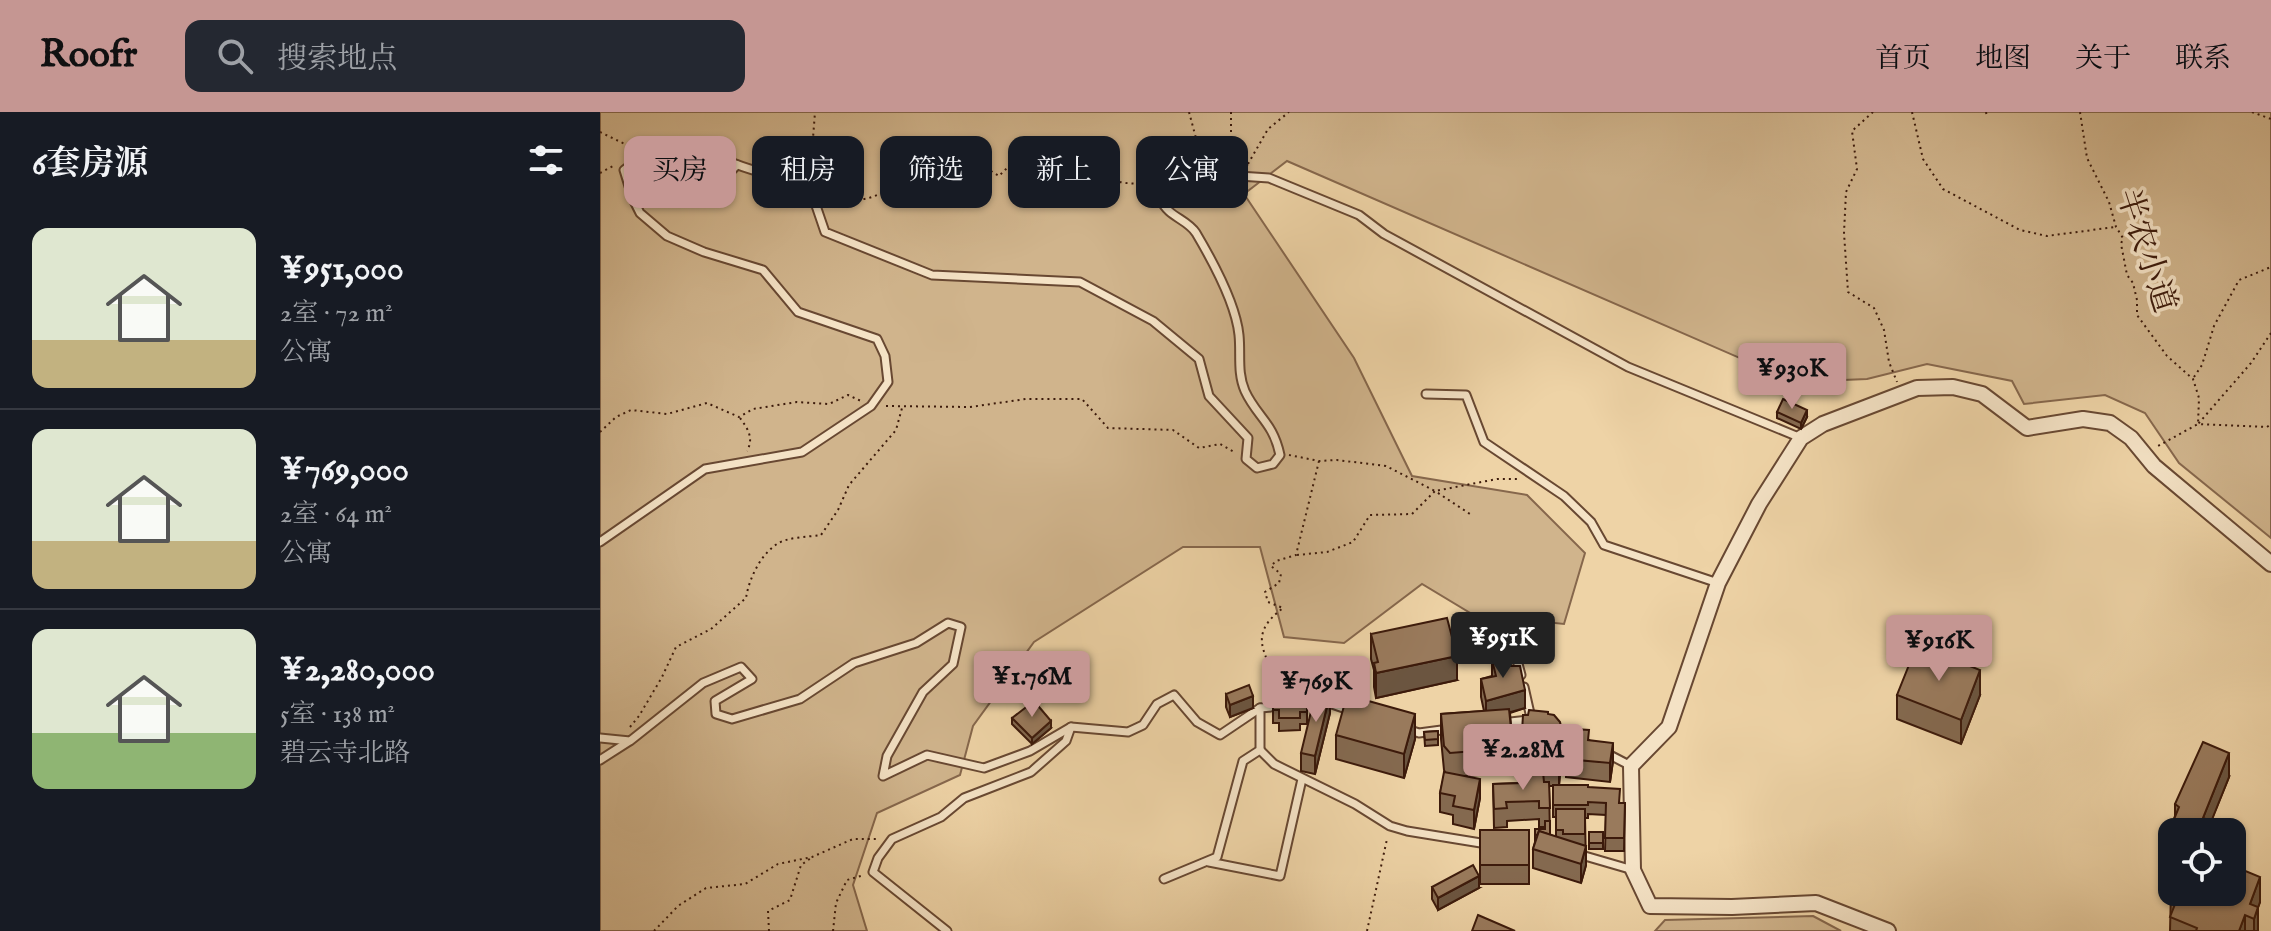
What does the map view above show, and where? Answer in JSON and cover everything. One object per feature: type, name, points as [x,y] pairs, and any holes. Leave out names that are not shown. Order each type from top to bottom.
[{"type":"street","points":[[1888,931],[1816,903],[1732,907],[1650,906],[1633,870],[1631,766],[1669,727],[1718,583],[1759,504],[1801,438],[1823,424],[1917,388],[1953,387],[1982,394],[2027,428],[2083,419],[2110,423],[2131,438],[2154,466],[2271,564]]},
{"type":"lane","points":[[737,165],[752,169]]},
{"type":"lane","points":[[1248,177],[1269,178],[1359,215],[1384,234],[1628,367],[1801,438]]},
{"type":"lane","points":[[600,542],[705,469],[802,452],[871,406],[888,382],[885,356],[877,339],[798,312],[763,270],[704,252],[667,236],[638,208]]},
{"type":"lane","points":[[817,208],[825,232],[932,275],[1080,282],[1153,321],[1199,359],[1209,396],[1248,438],[1246,459],[1257,468],[1273,464],[1280,455],[1276,435],[1245,391],[1239,366],[1239,334],[1226,292],[1194,230],[1164,208]]},
{"type":"lane","points":[[1426,394],[1466,395],[1484,442],[1564,496],[1591,522],[1604,545],[1718,583]]},
{"type":"lane","points":[[600,760],[630,741],[703,683],[741,667],[752,679],[715,701],[716,714],[732,719],[800,699],[854,663],[916,643],[948,623],[961,627],[953,664],[923,692],[887,756],[883,776],[927,755],[984,768],[1030,751],[1071,727],[1128,732],[1143,725],[1157,704],[1174,695],[1197,722],[1220,735],[1260,708],[1329,703],[1353,712]]},
{"type":"lane","points":[[1517,660],[1532,720]]},
{"type":"lane","points":[[1260,708],[1260,750],[1274,764],[1355,804],[1390,826],[1424,834],[1500,844]]},
{"type":"lane","points":[[1490,725],[1532,720],[1631,766]]},
{"type":"lane","points":[[1393,724],[1419,733],[1462,728]]},
{"type":"lane","points":[[947,931],[873,872],[878,858],[892,839],[941,817],[964,798],[1031,772],[1066,741],[1071,727]]},
{"type":"lane","points":[[600,738],[630,741]]},
{"type":"lane","points":[[1164,879],[1217,857],[1243,761],[1260,750]]},
{"type":"lane","points":[[1209,862],[1280,876],[1302,779]]},
{"type":"lane","points":[[1574,853],[1633,870]]},
{"type":"path","points":[[813,136],[815,112]]},
{"type":"path","points":[[1189,112],[1195,136]]},
{"type":"path","points":[[1231,112],[1231,136]]},
{"type":"path","points":[[1248,163],[1268,129],[1289,112]]},
{"type":"path","points":[[1873,112],[1852,131],[1857,169],[1846,192],[1844,233],[1848,292],[1874,308],[1884,330],[1889,362],[1903,394]]},
{"type":"path","points":[[1912,112],[1923,159],[1943,189],[2020,230],[2047,236],[2116,227]]},
{"type":"path","points":[[1986,112],[1987,117]]},
{"type":"path","name":"半农小道","points":[[2080,112],[2087,158],[2123,238],[2121,244],[2127,275],[2133,283],[2137,300],[2137,315],[2167,356],[2193,379]]},
{"type":"path","points":[[2252,112],[2271,119]]},
{"type":"path","points":[[600,132],[624,144]]},
{"type":"path","points":[[864,199],[895,190],[909,195],[948,199],[964,197],[974,188],[986,168],[999,176],[1009,166],[1031,192],[1056,188],[1075,171],[1096,171],[1104,178],[1136,183]]},
{"type":"path","points":[[1248,167],[1255,178]]},
{"type":"path","points":[[2198,424],[2199,398],[2193,379],[2202,365],[2214,326],[2239,280],[2271,267]]},
{"type":"path","points":[[2148,456],[2161,443],[2198,424],[2251,363],[2271,333]]},
{"type":"path","points":[[739,417],[753,409],[797,402],[829,404],[848,395],[871,406],[970,407],[1026,399],[1082,399],[1108,428],[1173,430],[1199,448],[1220,444],[1246,459]]},
{"type":"path","points":[[600,432],[616,417],[631,410],[667,414],[707,403],[739,417],[750,430],[750,446],[741,463]]},
{"type":"path","points":[[618,739],[639,716],[676,647],[711,629],[746,598],[748,582],[764,557],[778,543],[821,535],[838,510],[849,485],[896,430],[903,406]]},
{"type":"path","points":[[2198,424],[2267,427],[2271,424]]},
{"type":"path","points":[[1280,455],[1386,466],[1435,491],[1470,514]]},
{"type":"path","points":[[1296,555],[1319,461]]},
{"type":"path","points":[[1260,708],[1277,682],[1261,648],[1262,634],[1270,618],[1283,608],[1268,602],[1265,592],[1279,583],[1281,574],[1271,566],[1276,561],[1296,555],[1327,552],[1353,542],[1370,515],[1412,514],[1435,491],[1497,479],[1538,479]]},
{"type":"path","points":[[1367,931],[1390,826]]},
{"type":"path","points":[[654,931],[678,906],[706,888],[745,884],[778,864],[812,857],[853,839],[892,839]]},
{"type":"path","points":[[769,931],[768,911],[790,900],[801,865],[812,857]]},
{"type":"path","points":[[833,931],[836,903],[847,880],[873,872]]},
{"type":"shaded area","points":[[600,112],[2271,112],[2271,538],[2179,463],[2145,413],[2105,395],[2024,404],[2012,381],[1927,364],[1867,379],[1795,382],[1287,161],[1248,191],[1248,136],[1136,136],[1136,208],[1248,208],[1248,200],[1354,358],[1412,476],[1527,495],[1585,553],[1564,624],[1472,614],[1422,584],[1344,643],[1284,637],[1260,547],[1183,547],[1034,642],[973,726],[960,775],[877,813],[853,885],[867,931],[600,931]]},
{"type":"shaded area","points":[[1813,916],[1841,931],[1655,931],[1665,920]]},
{"type":"building","points":[[1783,399],[1807,410],[1801,423],[1777,412]]},
{"type":"building","points":[[1447,618],[1457,656],[1376,673],[1374,663],[1378,662],[1371,634]]},
{"type":"building","points":[[1917,645],[1980,670],[1961,720],[1897,695]]},
{"type":"building","points":[[1506,657],[1511,666],[1520,666],[1525,690],[1486,701],[1481,679],[1496,676],[1492,660]]},
{"type":"building","points":[[1249,685],[1253,696],[1230,705],[1226,694]]},
{"type":"building","points":[[1316,691],[1330,694],[1315,756],[1301,753]]},
{"type":"building","points":[[1347,695],[1415,714],[1404,754],[1336,735]]},
{"type":"building","points":[[1307,698],[1307,712],[1300,712],[1300,718],[1279,718],[1279,710],[1273,710],[1273,699]]},
{"type":"building","points":[[1034,701],[1051,721],[1032,738],[1012,718]]},
{"type":"building","points":[[1509,709],[1513,748],[1450,753],[1444,746],[1441,714]]},
{"type":"building","points":[[1529,710],[1548,712],[1560,722],[1559,768],[1520,765],[1523,715],[1528,715]]},
{"type":"building","points":[[1574,729],[1589,730],[1588,740],[1613,743],[1610,763],[1566,759],[1569,738],[1573,738]]},
{"type":"building","points":[[1438,731],[1438,739],[1425,740],[1424,732]]},
{"type":"building","points":[[2203,742],[2229,753],[2203,818],[2174,818],[2179,807],[2175,804]]},
{"type":"building","points":[[1444,772],[1480,779],[1474,810],[1453,806],[1455,796],[1440,793]]},
{"type":"building","points":[[1543,772],[1544,782],[1549,782],[1550,808],[1539,808],[1539,801],[1506,802],[1507,808],[1494,809],[1493,784],[1523,783],[1523,773]]},
{"type":"building","points":[[1553,785],[1620,789],[1619,803],[1625,803],[1624,838],[1605,838],[1606,803],[1553,805]]},
{"type":"building","points":[[1556,809],[1585,809],[1585,834],[1563,834],[1563,830],[1556,830]]},
{"type":"building","points":[[1545,821],[1550,821],[1550,835],[1539,831],[1535,835],[1535,829],[1545,829]]},
{"type":"building","points":[[1480,830],[1529,830],[1529,865],[1480,865]]},
{"type":"building","points":[[1539,831],[1586,846],[1581,864],[1533,849]]},
{"type":"building","points":[[1589,832],[1603,832],[1603,843],[1589,843]]},
{"type":"building","points":[[1473,865],[1479,876],[1438,898],[1432,887]]},
{"type":"building","points":[[2246,871],[2260,877],[2250,904],[2258,907],[2254,919],[2245,915],[2239,931],[2196,931],[2197,928],[2170,917],[2174,906],[2246,906]]},
{"type":"building","points":[[1478,915],[1515,931],[1472,931]]}]
